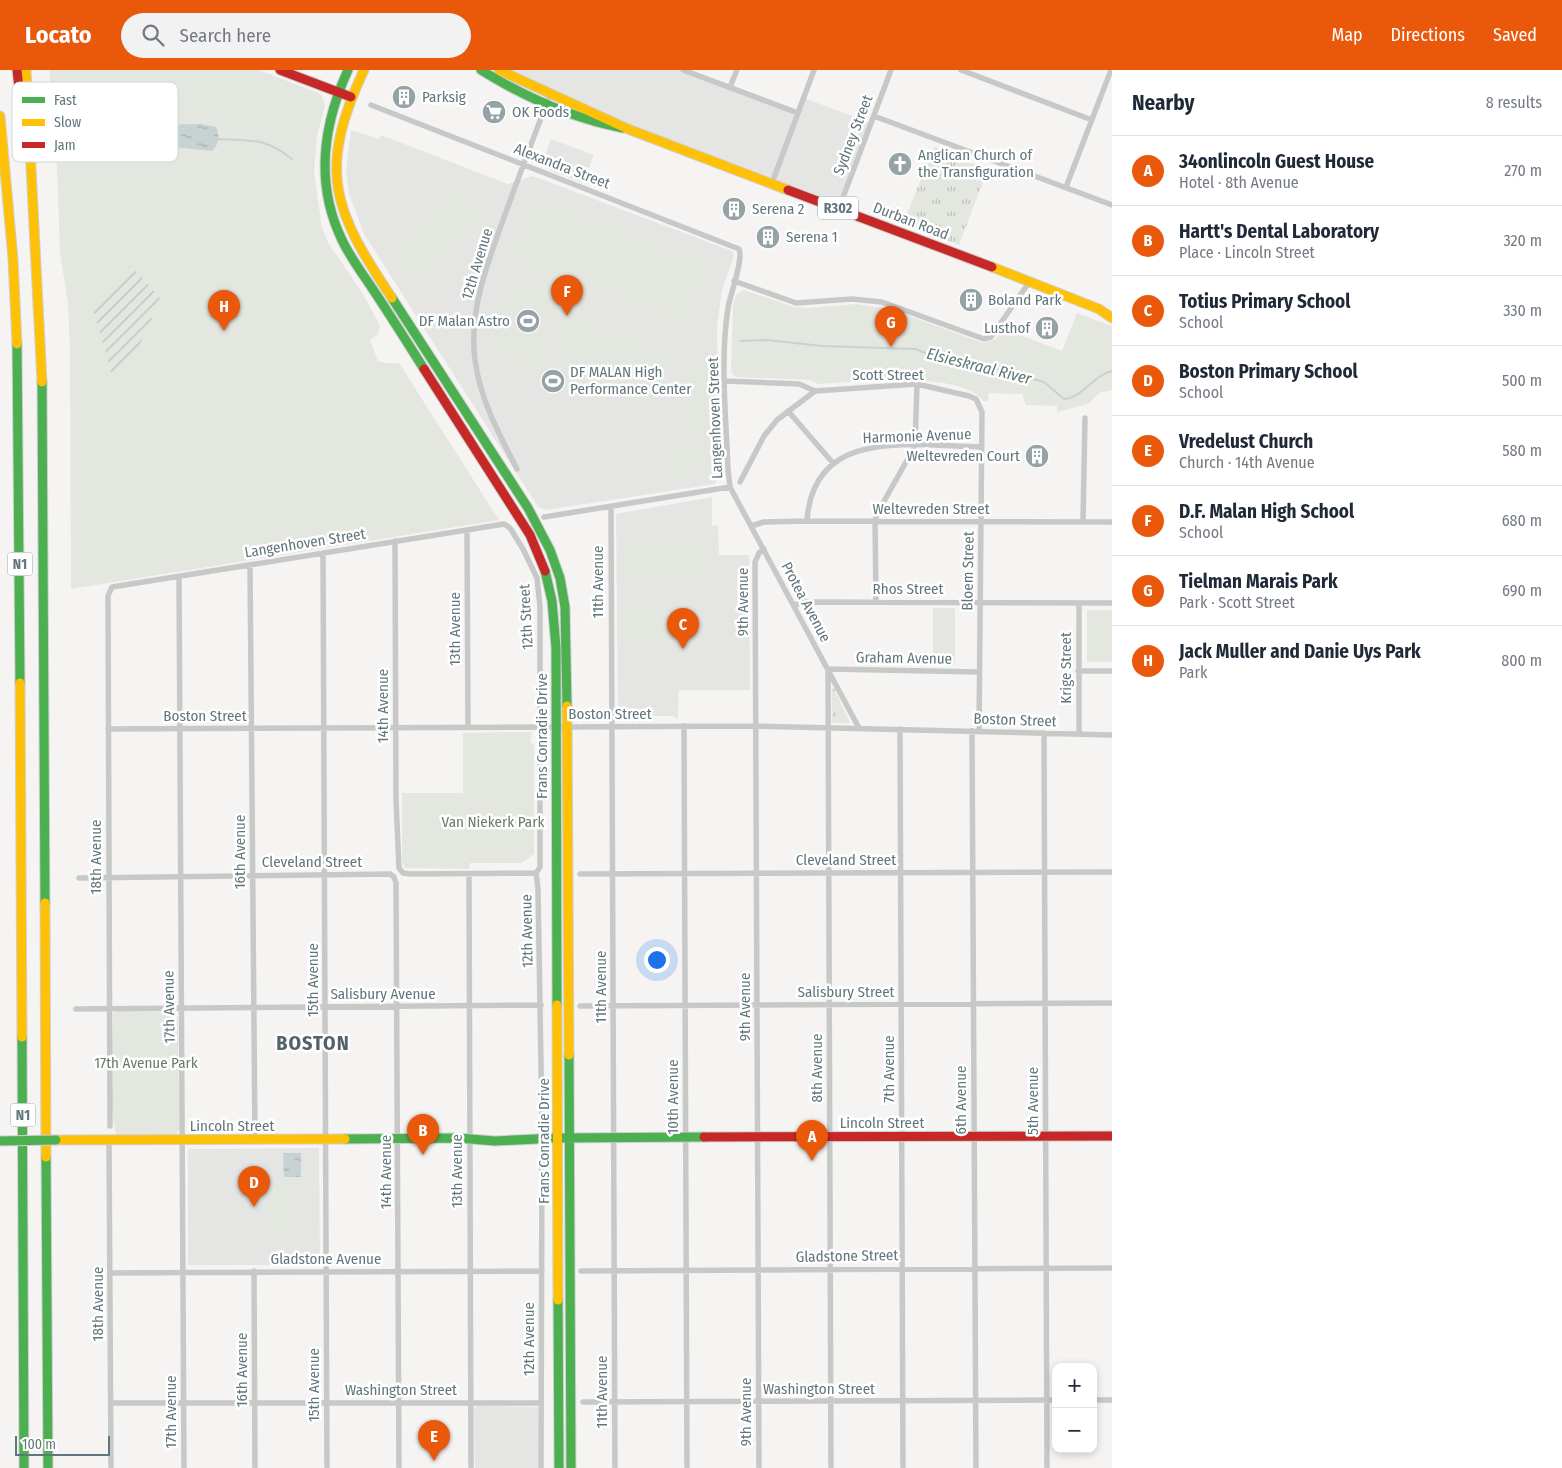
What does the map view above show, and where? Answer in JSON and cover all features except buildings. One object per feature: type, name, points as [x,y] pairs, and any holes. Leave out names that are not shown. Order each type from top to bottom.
[{"type":"main road","points":[[280,70],[351,96]]},
{"type":"main road","name":"Frans Conradie Drive","points":[[348,70],[337,91],[323,146],[325,190],[335,225],[347,248],[538,550],[550,585],[554,611],[559,1468]]},
{"type":"main road","name":"Frans Conradie Drive","points":[[364,70],[351,96],[340,132],[336,173],[341,206],[356,240],[548,545],[558,569],[565,603],[571,1468]]},
{"type":"main road","name":"Durban Road","points":[[481,70],[546,105],[610,126],[628,129]]},
{"type":"main road","name":"Durban Road","points":[[499,70],[550,95],[612,120],[628,129],[1030,281],[1099,309],[1112,318]]},
{"type":"main road","name":"N1","points":[[0,116],[8,192],[16,308],[18,380],[24,1468]]},
{"type":"main road","points":[[0,157],[8,192]]},
{"type":"main road","name":"N1","points":[[27,162],[34,228],[42,382],[48,1468]]},
{"type":"main road","points":[[31,162],[34,228]]},
{"type":"main road","name":"Durban Road","points":[[1099,309],[1112,311]]},
{"type":"main road","name":"Lincoln Street","points":[[0,1141],[1112,1136]]},
{"type":"main road","points":[[47,1394],[54,1468]]},
{"type":"main road","points":[[18,1468],[24,1429]]},
{"type":"street","points":[[683,70],[798,113]]},
{"type":"street","points":[[730,87],[737,70]]},
{"type":"street","points":[[772,183],[814,70]]},
{"type":"street","name":"Sydney Street","points":[[839,208],[891,70]]},
{"type":"street","points":[[961,70],[1092,120]]},
{"type":"street","points":[[1066,187],[1111,70]]},
{"type":"street","name":"12th Avenue","points":[[517,469],[492,419],[482,391],[475,360],[476,306],[482,280],[550,95]]},
{"type":"street","name":"Alexandra Street","points":[[371,105],[731,245],[741,253]]},
{"type":"street","points":[[874,116],[1112,205]]},
{"type":"street","name":"Langenhoven Street","points":[[544,517],[730,487],[728,469],[726,322],[741,253]]},
{"type":"street","points":[[734,281],[796,303],[852,299],[882,302],[984,339],[991,337],[1030,281]]},
{"type":"street","name":"Scott Street","points":[[726,381],[799,384],[815,391],[917,384],[970,396],[976,399],[982,412]]},
{"type":"street","points":[[876,602],[876,521],[878,512],[915,446],[917,384]]},
{"type":"street","points":[[740,482],[764,436],[788,411],[815,391]]},
{"type":"street","points":[[788,411],[833,463]]},
{"type":"street","name":"Bloem Street","points":[[975,732],[979,672],[982,412]]},
{"type":"street","points":[[1084,522],[1085,418]]},
{"type":"street","name":"Harmonie Avenue","points":[[807,521],[809,501],[814,487],[833,463],[860,449],[915,446],[981,447]]},
{"type":"street","name":"Protea Avenue","points":[[730,487],[859,728]]},
{"type":"street","name":"11th Avenue","points":[[611,506],[615,1468]]},
{"type":"street","name":"Weltevreden Street","points":[[751,526],[764,522],[807,521],[1112,522]]},
{"type":"street","name":"Langenhoven Street","points":[[109,590],[115,586],[505,525]]},
{"type":"street","name":"12th Street","points":[[505,525],[510,528],[531,562],[539,588],[540,717]]},
{"type":"street","name":"13th Avenue","points":[[467,530],[468,727]]},
{"type":"street","name":"14th Avenue","points":[[395,541],[397,861],[400,870],[410,874],[469,874]]},
{"type":"street","name":"9th Avenue","points":[[759,1468],[755,562],[759,553],[764,549]]},
{"type":"street","name":"15th Avenue","points":[[323,553],[327,1468]]},
{"type":"street","name":"16th Avenue","points":[[250,564],[253,1008],[256,1140]]},
{"type":"street","name":"17th Avenue","points":[[179,576],[184,1468]]},
{"type":"street","name":"18th Avenue","points":[[109,590],[110,1126]]},
{"type":"street","name":"Rhos Street","points":[[794,605],[805,602],[1112,603]]},
{"type":"street","name":"Krige Street","points":[[1079,603],[1079,734]]},
{"type":"street","name":"Graham Avenue","points":[[828,669],[979,672]]},
{"type":"street","name":"8th Avenue","points":[[828,669],[831,1468]]},
{"type":"street","points":[[1078,671],[1112,671]]},
{"type":"street","name":"10th Avenue","points":[[684,726],[687,1468]]},
{"type":"street","name":"Boston Street","points":[[108,729],[756,726],[1112,735]]},
{"type":"street","name":"7th Avenue","points":[[900,730],[904,1468]]},
{"type":"street","name":"6th Avenue","points":[[975,732],[973,872],[976,1468]]},
{"type":"street","name":"5th Avenue","points":[[1044,733],[1047,1468]]},
{"type":"street","name":"12th Avenue","points":[[540,738],[540,867],[536,874],[541,1005],[542,1125]]},
{"type":"street","name":"Cleveland Street","points":[[580,874],[1112,872]]},
{"type":"street","name":"Cleveland Street","points":[[79,878],[109,876],[390,874],[394,877]]},
{"type":"street","points":[[469,874],[536,874]]},
{"type":"street","name":"13th Avenue","points":[[469,874],[468,1138],[471,1468]]},
{"type":"street","name":"14th Avenue","points":[[394,877],[397,1006],[399,1468]]},
{"type":"street","name":"Salisbury Street","points":[[580,1006],[1112,1003]]},
{"type":"street","name":"Salisbury Avenue","points":[[76,1009],[541,1005]]},
{"type":"street","name":"18th Avenue","points":[[109,1140],[111,1468]]},
{"type":"street","name":"12th Avenue","points":[[541,1468],[542,1151]]},
{"type":"street","name":"Gladstone Street","points":[[581,1271],[1112,1268]]},
{"type":"street","name":"16th Avenue","points":[[254,1271],[255,1468]]},
{"type":"street","name":"Gladstone Avenue","points":[[110,1273],[542,1271]]},
{"type":"street","name":"Washington Street","points":[[583,1402],[1052,1400]]},
{"type":"street","points":[[1097,1400],[1112,1400]]},
{"type":"street","name":"Washington Street","points":[[111,1404],[542,1402]]},
{"type":"shaded area","points":[[500,70],[682,70],[798,113],[804,98],[871,123],[839,207],[627,128]]},
{"type":"shaded area","points":[[351,130],[379,139],[381,135],[508,184],[533,176],[732,251],[734,256],[722,290],[717,327],[720,472],[715,484],[546,510],[538,507],[364,234],[349,194],[346,170]]},
{"type":"shaded area","points":[[551,139],[594,155],[583,183],[546,169],[548,164],[542,162]]},
{"type":"shaded area","points":[[712,497],[712,525],[718,526],[719,555],[749,555],[750,690],[679,690],[678,719],[671,716],[628,716],[624,720],[618,719],[616,514]]},
{"type":"shaded area","points":[[319,1148],[320,1265],[188,1265],[188,1149]]},
{"type":"shaded area","points":[[477,1406],[538,1407],[539,1468],[475,1468],[474,1409]]},
{"type":"green space","points":[[49,70],[259,70],[321,94],[325,105],[317,136],[314,172],[322,228],[329,244],[363,294],[380,326],[377,335],[370,340],[378,361],[399,363],[499,520],[71,589],[70,348],[68,304],[60,252],[57,162],[178,162],[178,82],[50,82]]},
{"type":"green space","points":[[934,147],[983,168],[989,166],[959,245],[903,223]]},
{"type":"green space","points":[[459,182],[490,225],[409,290],[382,248]]},
{"type":"green space","points":[[531,195],[717,260],[688,328],[504,261]]},
{"type":"green space","points":[[131,265],[160,298],[136,352],[113,378],[93,309]]},
{"type":"green space","name":"DF Malan Astro","points":[[517,270],[570,288],[539,374],[486,355]]},
{"type":"green space","points":[[744,290],[794,307],[807,308],[856,304],[890,309],[983,343],[995,340],[1004,329],[1062,351],[1077,313],[1112,326],[1112,390],[1099,393],[1088,404],[1057,412],[1057,406],[1026,405],[1022,394],[989,393],[988,401],[983,401],[971,391],[931,381],[880,380],[818,384],[810,380],[736,377],[731,372],[733,305],[736,295]]},
{"type":"green space","points":[[567,311],[674,351],[654,405],[546,365]]},
{"type":"green space","points":[[717,365],[718,434],[684,434],[683,366]]},
{"type":"green space","points":[[718,439],[719,474],[662,483],[657,449]]},
{"type":"green space","points":[[622,540],[716,541],[715,588],[621,587]]},
{"type":"green space","points":[[622,600],[657,600],[657,610],[672,610],[672,645],[657,645],[657,652],[622,652]]},
{"type":"green space","points":[[933,608],[955,608],[955,665],[933,665]]},
{"type":"green space","points":[[1087,610],[1112,610],[1112,662],[1087,662]]},
{"type":"green space","points":[[832,688],[834,688],[850,723],[833,723]]},
{"type":"green space","name":"Van Niekerk Park","points":[[532,732],[530,741],[534,746],[534,854],[521,863],[470,863],[469,869],[405,868],[402,862],[402,793],[463,793],[463,733]]},
{"type":"green space","name":"17th Avenue Park","points":[[117,1011],[172,1012],[178,1017],[179,1130],[176,1135],[117,1135],[114,1125],[112,1077],[113,1014]]},
{"type":"green space","points":[[266,1182],[296,1182],[296,1235],[267,1235]]},
{"type":"water","points":[[178,124],[201,124],[216,127],[218,140],[216,146],[212,151],[178,147]]},
{"type":"water","points":[[283,1153],[301,1153],[301,1177],[284,1177]]},
{"type":"waterway","name":"Elsieskraal River","points":[[218,139],[249,140],[265,144],[292,159]]},
{"type":"waterway","name":"Elsieskraal River","points":[[741,341],[767,340],[822,346],[916,349],[930,355],[985,366],[1044,382],[1064,399],[1077,395],[1099,377],[1112,371]]},
{"type":"traffic: fast","points":[[348,70],[339,91],[328,133],[325,176],[333,219],[349,253],[424,369]]},
{"type":"traffic: fast","points":[[481,70],[549,106],[585,119],[623,128]]},
{"type":"traffic: fast","points":[[392,298],[528,508],[550,550],[560,578],[565,607],[567,706]]},
{"type":"traffic: fast","points":[[17,344],[20,683]]},
{"type":"traffic: fast","points":[[42,382],[45,903]]},
{"type":"traffic: fast","points":[[545,571],[552,601],[556,648],[557,1005]]},
{"type":"traffic: fast","points":[[22,1037],[24,1468]]},
{"type":"traffic: fast","points":[[569,1055],[571,1468]]},
{"type":"traffic: fast","points":[[345,1139],[458,1138],[495,1141],[557,1138],[704,1137]]},
{"type":"traffic: fast","points":[[0,1141],[56,1140]]},
{"type":"traffic: fast","points":[[46,1157],[48,1468]]},
{"type":"traffic: fast","points":[[558,1300],[559,1468]]},
{"type":"traffic: slow","points":[[26,70],[27,82]]},
{"type":"traffic: slow","points":[[364,70],[349,105],[340,136],[337,163],[338,189],[345,214],[356,239],[392,298]]},
{"type":"traffic: slow","points":[[499,70],[628,129],[788,190]]},
{"type":"traffic: slow","points":[[0,116],[13,259],[17,344]]},
{"type":"traffic: slow","points":[[31,162],[42,382]]},
{"type":"traffic: slow","points":[[992,267],[1099,309],[1112,318]]},
{"type":"traffic: slow","points":[[20,683],[22,1037]]},
{"type":"traffic: slow","points":[[567,706],[569,1055]]},
{"type":"traffic: slow","points":[[45,903],[46,1157]]},
{"type":"traffic: slow","points":[[557,1005],[558,1300]]},
{"type":"traffic: slow","points":[[56,1140],[345,1139]]},
{"type":"traffic: jam","points":[[17,70],[18,82]]},
{"type":"traffic: jam","points":[[280,70],[351,97]]},
{"type":"traffic: jam","points":[[788,190],[992,267]]},
{"type":"traffic: jam","points":[[424,369],[530,535],[545,571]]},
{"type":"traffic: jam","points":[[704,1137],[1112,1136]]},
{"type":"place","name":"Parksig","points":[[404,97]]},
{"type":"place","name":"OK Foods","points":[[494,112]]},
{"type":"place","name":"Anglican Church of the Transfiguration","points":[[900,164]]},
{"type":"place","name":"Serena 2","points":[[734,209]]},
{"type":"place","name":"Serena 1","points":[[768,237]]},
{"type":"place","name":"Boland Park","points":[[971,300]]},
{"type":"place","name":"D.F. Malan High School","points":[[567,316]]},
{"type":"place","name":"DF Malan Astro","points":[[528,321]]},
{"type":"place","name":"Lusthof","points":[[1047,328]]},
{"type":"place","name":"Jack Muller and Danie Uys Park","points":[[224,331]]},
{"type":"place","name":"Tielman Marais Park","points":[[891,347]]},
{"type":"place","name":"DF MALAN High Performance Center","points":[[553,381]]},
{"type":"place","name":"Weltevreden Court","points":[[1037,456]]},
{"type":"place","name":"Totius Primary School","points":[[683,649]]},
{"type":"place","name":"Hartt's Dental Laboratory","points":[[423,1155]]},
{"type":"place","name":"34onlincoln Guest House","points":[[812,1161]]},
{"type":"place","name":"Boston Primary School","points":[[254,1207]]},
{"type":"place","name":"Vredelust Church","points":[[434,1461]]},
{"type":"district","name":"BOSTON","points":[[313,1043]]}]
